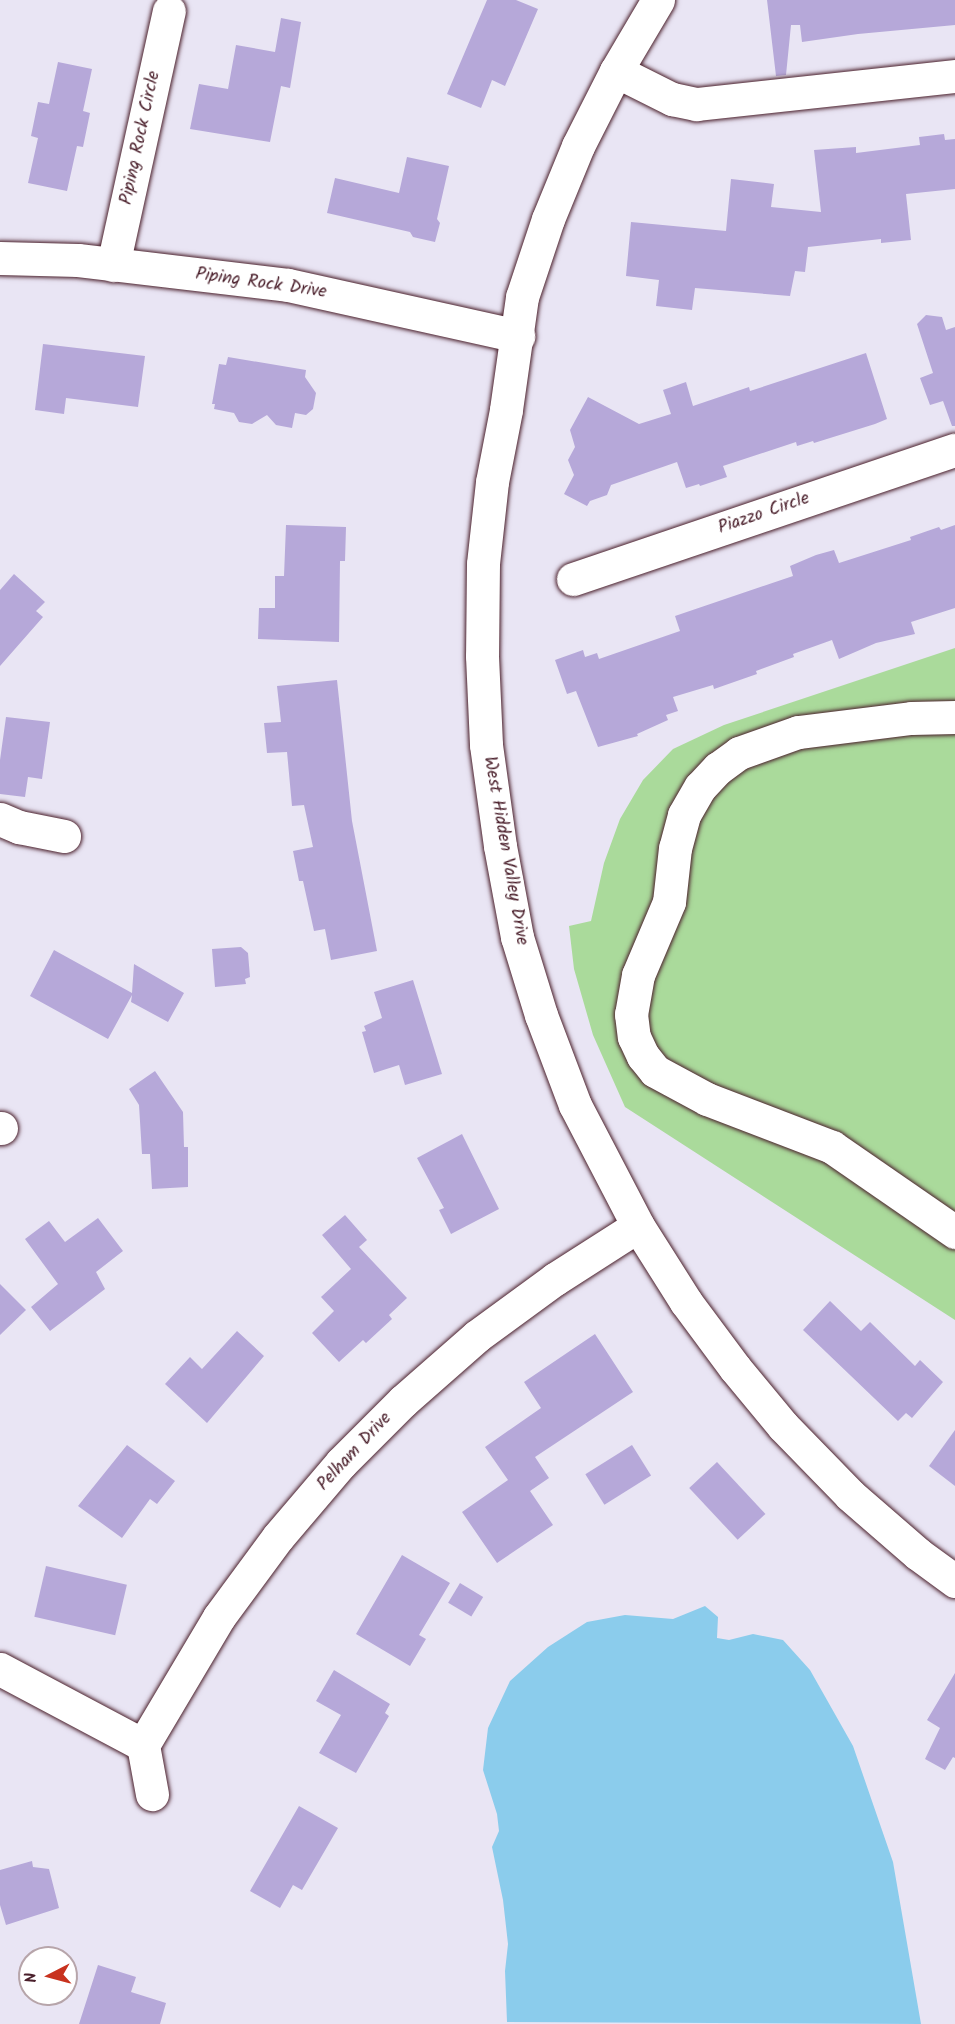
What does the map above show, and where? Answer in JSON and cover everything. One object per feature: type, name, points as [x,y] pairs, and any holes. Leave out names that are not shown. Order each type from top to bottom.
[{"type":"street","name":"West Hidden Valley Drive","points":[[658,0],[616,70],[578,146],[548,219],[522,297],[518,336],[492,482],[483,564],[482,656],[486,745],[517,937],[541,1015],[575,1105],[638,1226],[686,1302],[735,1368],[783,1426],[850,1495],[918,1554],[955,1581]]},
{"type":"street","name":"Piping Rock Circle","points":[[113,265],[169,11]]},
{"type":"street","points":[[616,70],[672,99],[696,104],[955,76]]},
{"type":"street","name":"Piping Rock Drive","points":[[0,258],[78,260],[288,285],[518,336]]},
{"type":"street","name":"Piazzo Circle","points":[[573,579],[955,450]]},
{"type":"street","points":[[955,717],[911,718],[798,732],[739,753],[718,768],[700,787],[684,815],[675,848],[669,902],[638,975],[631,1014],[634,1037],[643,1056],[655,1071],[707,1099],[832,1147],[955,1232]]},
{"type":"street","points":[[0,819],[19,827],[64,836]]},
{"type":"street","name":"Pelham Drive","points":[[143,1745],[167,1699],[219,1617],[278,1537],[341,1463],[403,1401],[477,1336],[555,1278],[638,1226]]},
{"type":"street","points":[[0,1669],[143,1745],[152,1794]]},
{"type":"green space","points":[[955,648],[955,1320],[625,1107],[593,1035],[574,969],[569,926],[591,921],[604,863],[620,819],[643,780],[673,749],[724,725]]},
{"type":"water","points":[[705,1606],[718,1617],[717,1638],[729,1640],[753,1634],[783,1640],[810,1670],[853,1746],[893,1862],[921,2024],[507,2022],[505,1971],[508,1944],[503,1900],[492,1847],[499,1831],[497,1814],[483,1770],[488,1728],[510,1681],[548,1647],[587,1622],[625,1615],[673,1619]]},
{"type":"building","points":[[487,0],[516,0],[538,9],[505,86],[492,80],[481,108],[447,94]]},
{"type":"building","points":[[767,0],[955,0],[955,25],[802,42],[800,25],[791,25],[786,75],[776,76]]},
{"type":"building","points":[[281,18],[301,22],[290,88],[281,86],[270,142],[190,129],[199,84],[228,89],[236,45],[275,52]]},
{"type":"building","points":[[58,62],[92,69],[83,111],[90,113],[83,147],[77,146],[67,191],[28,183],[38,138],[31,136],[38,102],[49,104]]},
{"type":"building","points":[[944,134],[945,140],[955,139],[955,189],[906,194],[911,240],[881,243],[881,239],[808,247],[805,272],[795,271],[790,296],[695,288],[692,310],[656,306],[659,280],[626,276],[631,222],[726,231],[731,179],[774,184],[771,207],[821,212],[814,150],[856,147],[856,153],[920,145],[919,137]]},
{"type":"building","points":[[407,157],[449,166],[437,219],[440,223],[435,242],[413,237],[410,232],[327,213],[335,178],[399,193]]},
{"type":"building","points":[[926,315],[942,317],[946,330],[955,327],[955,426],[952,426],[943,401],[930,405],[920,378],[933,373],[917,324]]},
{"type":"building","points":[[43,344],[145,356],[138,407],[66,398],[64,414],[35,410]]},
{"type":"building","points":[[866,353],[887,419],[814,443],[813,441],[797,446],[796,442],[723,466],[727,477],[700,486],[699,484],[686,488],[677,462],[611,485],[607,495],[590,501],[587,506],[564,494],[574,475],[568,460],[575,447],[570,430],[588,397],[639,424],[671,414],[663,390],[686,382],[693,406],[749,387],[750,391]]},
{"type":"building","points":[[228,357],[306,370],[305,377],[316,393],[313,409],[306,415],[295,413],[292,428],[276,425],[267,415],[252,424],[239,422],[234,413],[214,409],[215,404],[212,404],[219,364],[226,365]]},
{"type":"building","points":[[286,525],[346,527],[345,561],[340,561],[339,642],[258,639],[259,608],[275,608],[275,576],[284,576]]},
{"type":"building","points":[[955,525],[955,608],[911,622],[915,634],[876,643],[839,659],[832,640],[793,654],[794,657],[756,671],[757,674],[714,689],[713,685],[673,697],[678,711],[666,715],[668,720],[637,734],[638,736],[598,747],[576,691],[567,694],[555,660],[583,650],[585,657],[597,653],[599,659],[680,631],[675,616],[793,576],[790,566],[816,555],[834,550],[839,563],[911,540],[910,537],[939,527],[941,530]]},
{"type":"building","points":[[14,574],[45,602],[36,611],[43,617],[0,666],[0,590]]},
{"type":"building","points":[[337,680],[352,821],[377,951],[331,960],[325,929],[314,931],[303,881],[299,881],[293,851],[313,847],[304,805],[292,806],[287,752],[267,753],[264,723],[281,722],[277,686]]},
{"type":"building","points":[[6,717],[50,722],[42,779],[28,777],[25,797],[0,794],[0,760]]},
{"type":"building","points":[[241,947],[248,953],[250,977],[245,979],[246,984],[215,987],[212,949]]},
{"type":"building","points":[[54,950],[132,993],[134,964],[184,993],[168,1022],[131,1002],[132,995],[108,1039],[30,996]]},
{"type":"building","points":[[413,980],[442,1074],[405,1085],[399,1065],[374,1073],[362,1032],[366,1031],[364,1026],[382,1018],[374,992]]},
{"type":"building","points":[[155,1071],[183,1112],[184,1147],[188,1147],[188,1187],[152,1189],[150,1154],[142,1154],[139,1105],[129,1089]]},
{"type":"building","points":[[462,1134],[499,1209],[451,1234],[439,1210],[444,1208],[417,1158]]},
{"type":"building","points":[[345,1215],[367,1240],[359,1247],[407,1298],[389,1315],[392,1319],[366,1343],[363,1340],[339,1362],[312,1333],[334,1311],[321,1297],[351,1269],[322,1235]]},
{"type":"building","points":[[98,1218],[123,1251],[96,1272],[105,1289],[50,1331],[31,1307],[58,1284],[25,1239],[49,1221],[65,1242]]},
{"type":"building","points":[[0,1284],[26,1310],[0,1335]]},
{"type":"building","points":[[830,1301],[861,1331],[870,1322],[915,1366],[920,1360],[943,1382],[912,1418],[906,1413],[898,1421],[803,1330]]},
{"type":"building","points":[[237,1331],[264,1356],[207,1423],[165,1384],[190,1357],[202,1369]]},
{"type":"building","points":[[595,1334],[633,1392],[535,1457],[549,1478],[530,1491],[553,1525],[497,1563],[462,1512],[508,1480],[485,1447],[541,1408],[524,1382]]},
{"type":"building","points":[[955,1430],[955,1486],[929,1466]]},
{"type":"building","points":[[127,1445],[175,1481],[157,1504],[150,1499],[122,1538],[78,1506]]},
{"type":"building","points":[[632,1445],[651,1476],[604,1505],[585,1474]]},
{"type":"building","points":[[717,1462],[765,1514],[738,1540],[689,1488]]},
{"type":"building","points":[[402,1555],[450,1583],[419,1635],[426,1639],[410,1666],[356,1634]]},
{"type":"building","points":[[46,1566],[127,1585],[115,1635],[34,1617]]},
{"type":"building","points":[[460,1583],[483,1597],[471,1617],[448,1603]]},
{"type":"building","points":[[334,1670],[390,1704],[385,1713],[389,1716],[356,1773],[319,1753],[341,1715],[316,1701]]},
{"type":"building","points":[[955,1673],[955,1758],[953,1757],[945,1770],[925,1759],[940,1728],[927,1720]]},
{"type":"building","points":[[299,1806],[338,1828],[302,1890],[293,1885],[280,1908],[250,1891]]},
{"type":"building","points":[[32,1861],[33,1867],[49,1869],[59,1908],[6,1925],[0,1905],[0,1870]]},
{"type":"building","points":[[98,1965],[136,1977],[131,1992],[166,2003],[160,2024],[79,2024]]}]
